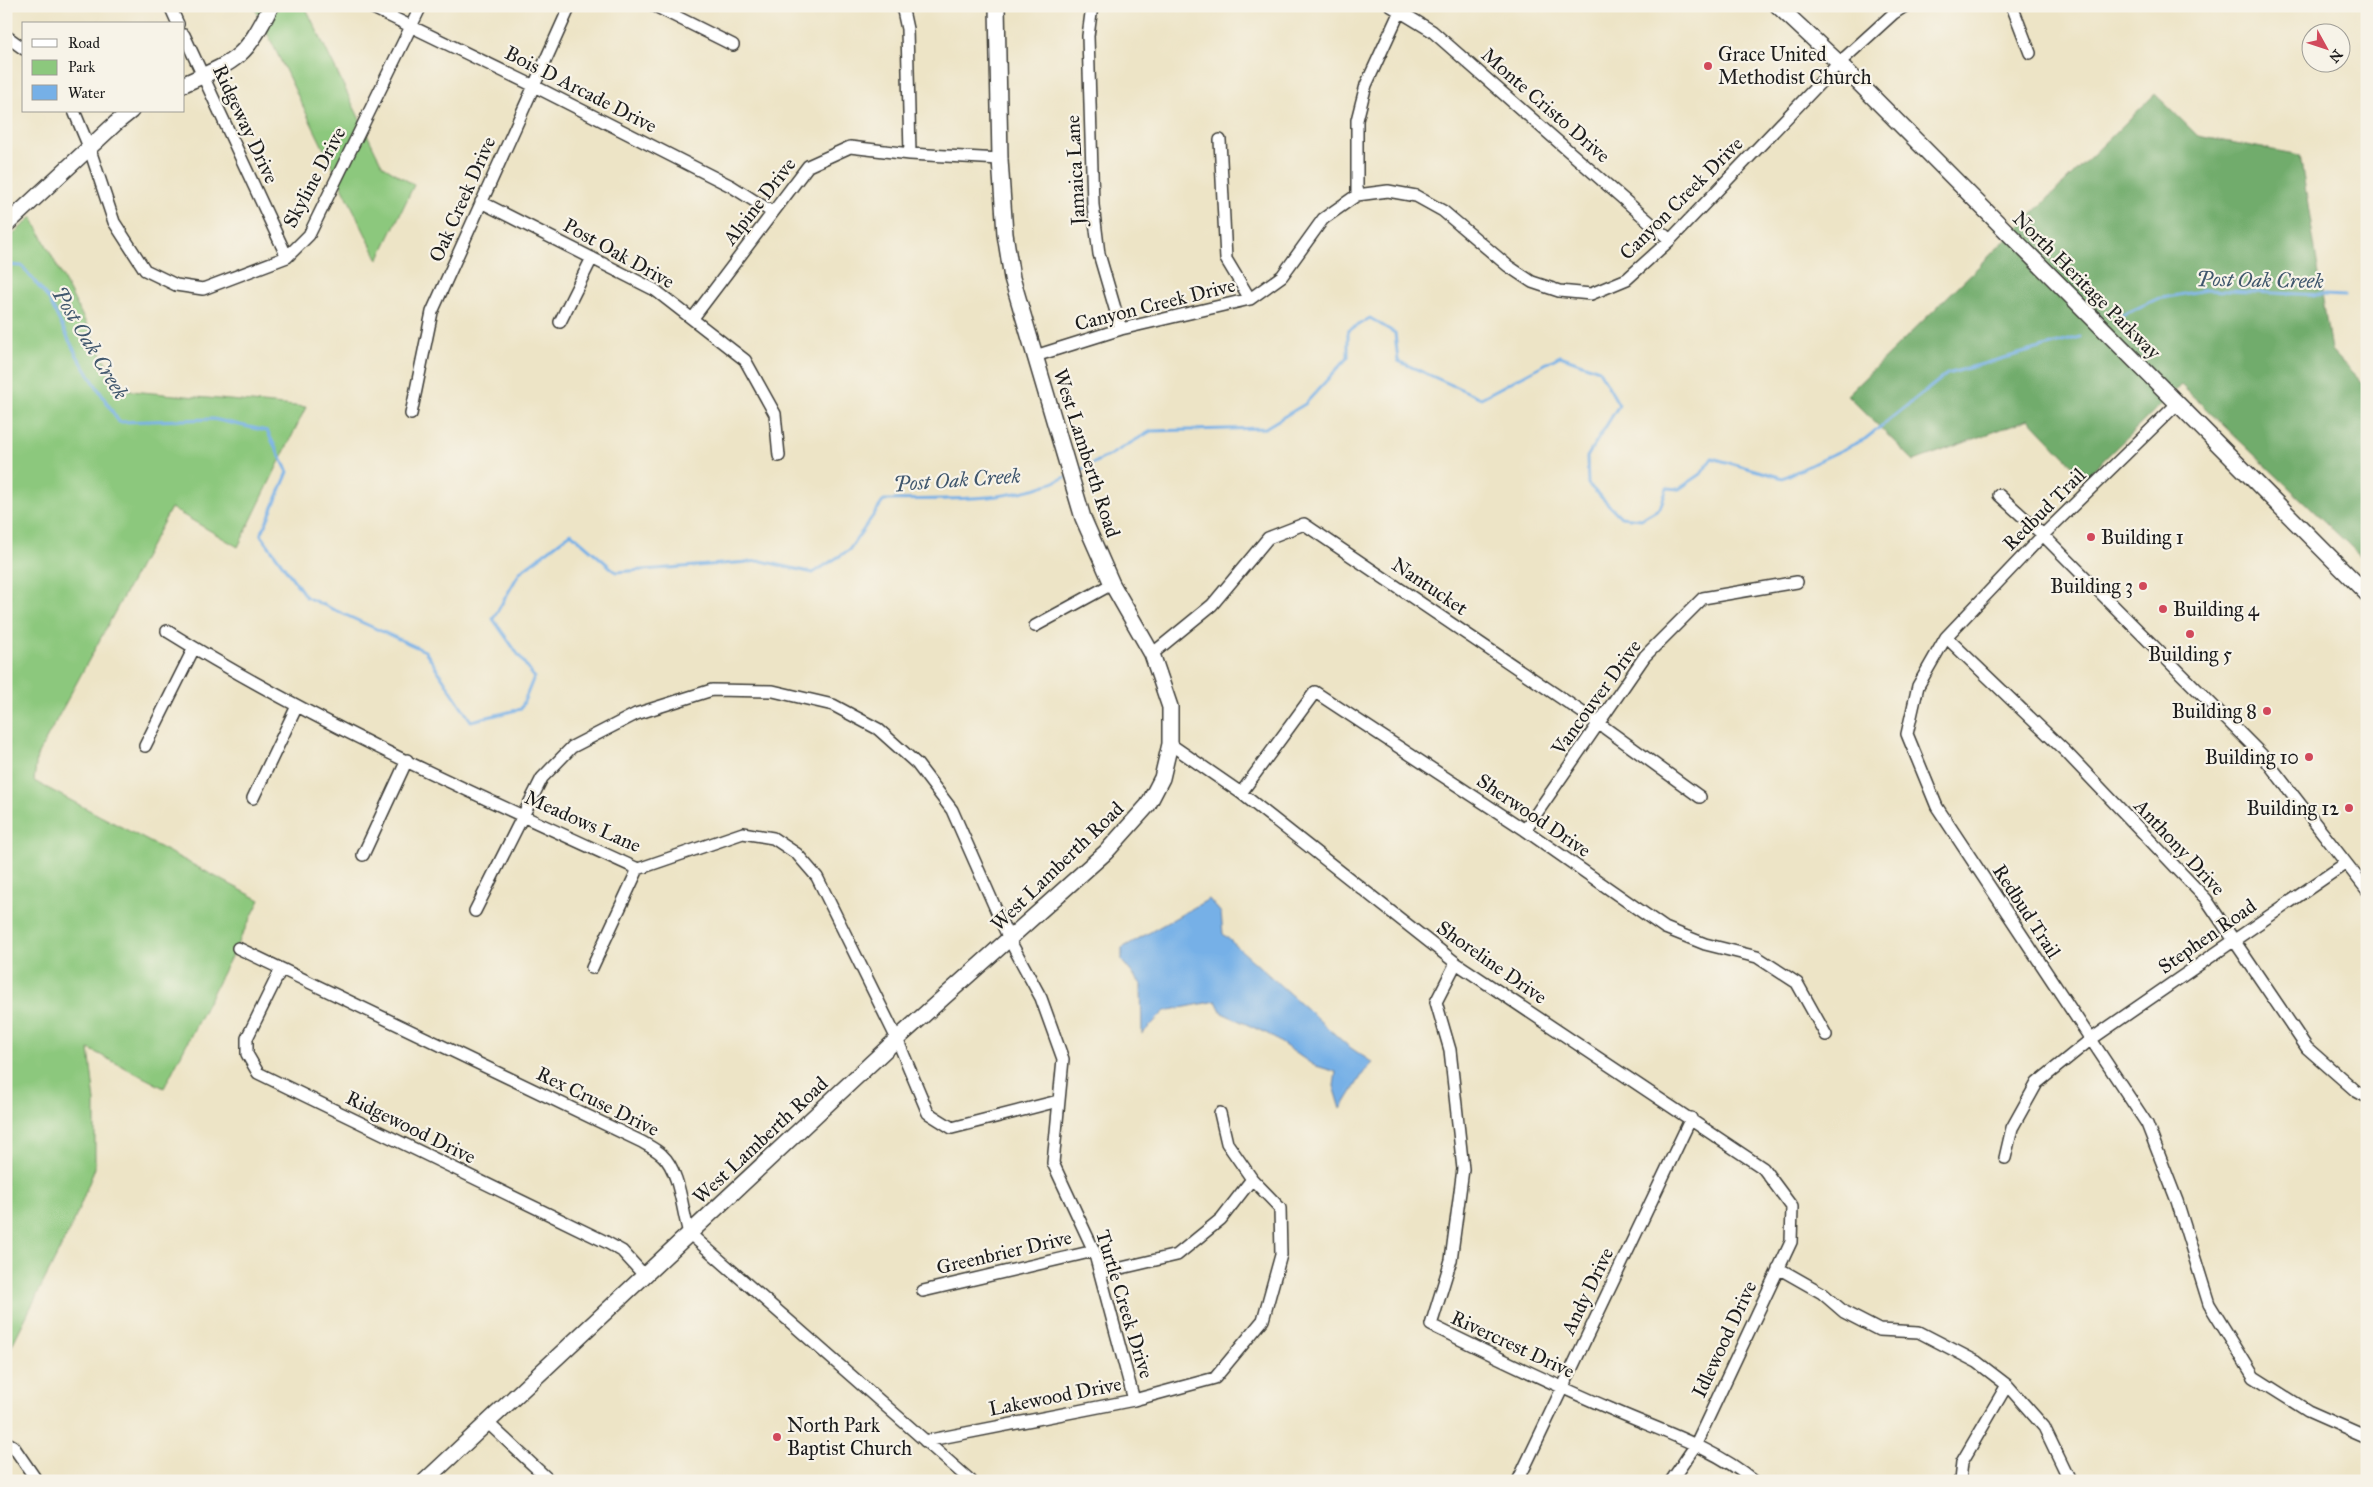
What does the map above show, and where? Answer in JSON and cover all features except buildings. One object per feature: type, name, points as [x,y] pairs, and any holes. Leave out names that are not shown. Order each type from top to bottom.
[{"type":"street","points":[[170,6],[177,22]]},
{"type":"street","points":[[185,84],[225,66],[244,52],[255,37],[271,6]]},
{"type":"street","name":"Bois D Arcade Drive","points":[[369,6],[534,86],[731,186],[772,212]]},
{"type":"street","name":"Skyline Drive","points":[[74,112],[89,147],[114,222],[145,270],[176,285],[203,289],[287,257],[309,235],[421,6]]},
{"type":"street","name":"Oak Creek Drive","points":[[411,414],[432,312],[570,6]]},
{"type":"street","points":[[655,6],[733,45]]},
{"type":"street","points":[[902,6],[907,29],[910,154]]},
{"type":"street","name":"West Lamberth Road","points":[[425,1481],[643,1274],[897,1039],[1106,852],[1148,806],[1162,778],[1170,744],[1170,706],[1152,654],[1112,584],[1083,518],[1012,278],[1005,234],[1000,158],[998,6]]},
{"type":"street","name":"Jamaica Lane","points":[[1092,6],[1088,36],[1093,205],[1099,254],[1121,329]]},
{"type":"street","name":"North Heritage Parkway","points":[[1778,6],[1839,63],[2367,594]]},
{"type":"street","name":"Canyon Creek Drive","points":[[1035,356],[1121,329],[1250,299],[1282,276],[1323,219],[1357,195],[1388,191],[1416,196],[1443,211],[1508,266],[1532,282],[1560,291],[1591,294],[1627,279],[1670,240],[1839,63],[1905,6]]},
{"type":"street","points":[[2012,6],[2030,53]]},
{"type":"street","points":[[1357,195],[1357,120],[1366,85],[1396,9]]},
{"type":"street","name":"Monte Cristo Drive","points":[[1396,9],[1439,37],[1670,240]]},
{"type":"street","points":[[6,36],[22,48]]},
{"type":"street","name":"Ridgeway Drive","points":[[185,37],[287,257]]},
{"type":"street","points":[[6,225],[89,147],[130,112]]},
{"type":"street","points":[[1220,140],[1226,259],[1250,299]]},
{"type":"street","name":"Alpine Drive","points":[[693,318],[808,166],[850,147],[910,154],[1000,158]]},
{"type":"street","name":"Post Oak Drive","points":[[481,202],[655,290],[745,360],[775,414],[779,456]]},
{"type":"street","points":[[560,322],[592,258]]},
{"type":"street","name":"Redbud Trail","points":[[2177,404],[2043,535],[1946,637],[1918,686],[1907,734],[1937,807],[2147,1124],[2177,1201],[2209,1304],[2254,1377],[2308,1411],[2367,1437]]},
{"type":"street","points":[[1999,495],[2043,535],[2262,755],[2367,890]]},
{"type":"street","name":"Nantucket","points":[[1152,654],[1212,605],[1268,538],[1304,524],[1598,723],[1700,797]]},
{"type":"street","name":"Vancouver Drive","points":[[1525,830],[1645,656],[1703,598],[1797,582]]},
{"type":"street","points":[[1035,626],[1112,584]]},
{"type":"street","name":"Meadows Lane","points":[[167,631],[296,706],[522,815],[638,868],[743,833],[773,838],[797,854],[817,877],[897,1039],[928,1113],[952,1128],[1058,1102]]},
{"type":"street","name":"Anthony Drive","points":[[1946,637],[2065,752],[2206,899],[2307,1048],[2356,1091],[2367,1097]]},
{"type":"street","points":[[145,746],[194,648]]},
{"type":"street","name":"Turtle Creek Drive","points":[[475,911],[542,778],[572,747],[636,714],[712,690],[773,691],[834,705],[878,729],[917,764],[952,810],[1009,939],[1041,998],[1062,1059],[1053,1162],[1094,1251],[1134,1400]]},
{"type":"street","name":"Sherwood Drive","points":[[1241,793],[1315,692],[1525,830],[1665,928],[1705,944],[1758,957],[1797,983],[1826,1035]]},
{"type":"street","points":[[253,798],[296,706]]},
{"type":"street","name":"Shoreline Drive","points":[[1170,744],[1241,793],[1456,963],[1763,1168],[1792,1207]]},
{"type":"street","points":[[363,855],[407,760]]},
{"type":"street","name":"Stephen Road","points":[[2005,1158],[2012,1128],[2037,1083],[2090,1040],[2346,862]]},
{"type":"street","points":[[592,968],[638,868]]},
{"type":"street","name":"Rex Cruse Drive","points":[[238,948],[280,970],[642,1142],[663,1156],[671,1166],[689,1233]]},
{"type":"street","name":"Rivercrest Drive","points":[[1456,963],[1436,1002],[1450,1050],[1462,1169],[1451,1260],[1430,1326],[1561,1388],[1694,1446],[1738,1468],[1754,1481]]},
{"type":"street","name":"Ridgewood Drive","points":[[280,970],[247,1038],[247,1054],[258,1073],[606,1242],[622,1251],[643,1274]]},
{"type":"street","name":"Lakewood Drive","points":[[925,1441],[1134,1400],[1215,1378],[1264,1320],[1281,1255],[1280,1208],[1252,1179],[1227,1143],[1220,1114]]},
{"type":"street","name":"Andy Drive","points":[[1518,1481],[1690,1118]]},
{"type":"street","points":[[1100,1272],[1177,1255],[1220,1219],[1252,1179]]},
{"type":"street","name":"Idlewood Drive","points":[[1671,1481],[1694,1446],[1791,1242],[1792,1207]]},
{"type":"street","points":[[689,1233],[971,1481]]},
{"type":"street","name":"Greenbrier Drive","points":[[923,1291],[1094,1251]]},
{"type":"street","points":[[1778,1268],[1822,1293],[1844,1312],[1879,1330],[1919,1332],[1977,1362],[2007,1384],[2044,1427],[2070,1481]]},
{"type":"street","points":[[1960,1481],[1962,1462],[2007,1384]]},
{"type":"street","points":[[487,1422],[550,1481]]},
{"type":"street","points":[[6,1442],[13,1446],[37,1481]]},
{"type":"green space","points":[[254,6],[305,6],[382,165],[414,185],[378,260]]},
{"type":"green space","points":[[2155,94],[2198,136],[2300,155],[2331,350],[2367,388],[2367,562],[2181,385],[2085,478],[2029,419],[1914,461],[1847,395]]},
{"type":"green space","points":[[32,217],[120,390],[306,407],[238,547],[171,508],[37,756],[34,781],[260,900],[164,1088],[89,1049],[95,1102],[95,1168],[74,1221],[6,1357],[6,241]]},
{"type":"water","points":[[1209,899],[1221,913],[1223,934],[1348,1046],[1373,1063],[1364,1072],[1341,1109],[1334,1086],[1336,1072],[1313,1065],[1268,1034],[1222,1013],[1216,1001],[1165,1011],[1142,1034],[1141,984],[1122,961],[1122,948]]},
{"type":"waterway","name":"Post Oak Creek","points":[[6,265],[22,266],[48,298],[76,354],[119,422],[213,419],[267,431],[288,472],[261,535],[306,597],[425,651],[471,721],[521,709],[534,677],[493,619],[520,572],[571,533],[616,572],[762,561],[813,573],[849,550],[884,500],[1000,496],[1045,486],[1066,477]]},
{"type":"waterway","name":"Post Oak Creek","points":[[2120,316],[2157,299],[2206,290],[2345,296]]},
{"type":"waterway","name":"Post Oak Creek","points":[[1074,473],[1151,431],[1265,428],[1305,404],[1348,357],[1348,331],[1370,318],[1395,333],[1398,361],[1481,398],[1560,356],[1599,370],[1619,405],[1587,457],[1588,484],[1621,517],[1641,519],[1660,508],[1667,488],[1679,489],[1701,474],[1712,458],[1783,478],[1865,439],[1947,374],[2080,337]]},
{"type":"place","name":"Grace United Methodist Church","points":[[1708,66]]},
{"type":"place","name":"Building 1","points":[[2091,537]]},
{"type":"place","name":"Building 3","points":[[2143,586]]},
{"type":"place","name":"Building 4","points":[[2163,609]]},
{"type":"place","name":"Building 5","points":[[2190,634]]},
{"type":"place","name":"Building 8","points":[[2267,711]]},
{"type":"place","name":"Building 10","points":[[2309,757]]},
{"type":"place","name":"Building 12","points":[[2349,808]]},
{"type":"place","name":"North Park Baptist Church","points":[[777,1437]]}]
